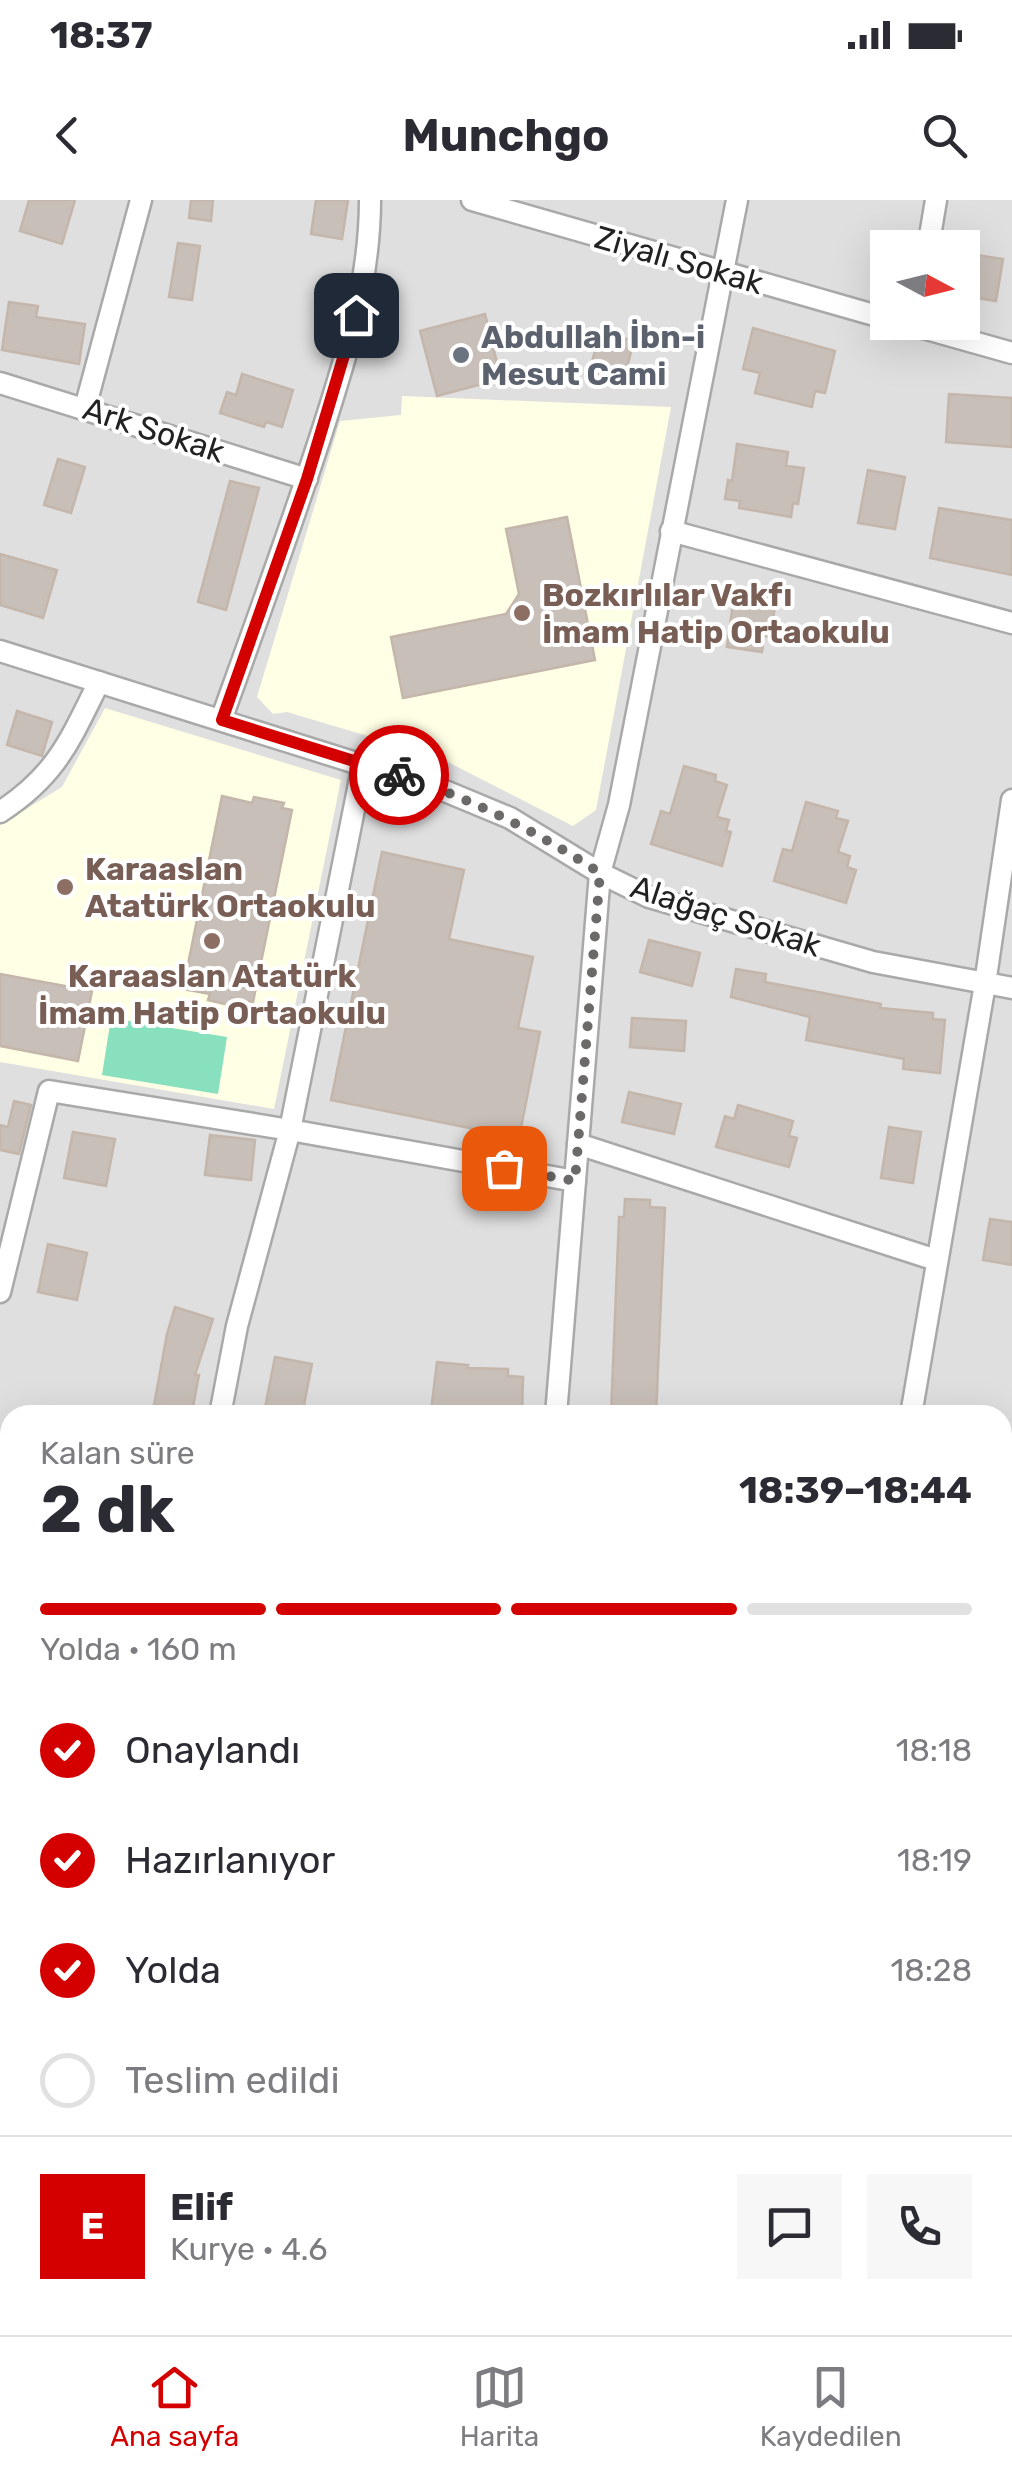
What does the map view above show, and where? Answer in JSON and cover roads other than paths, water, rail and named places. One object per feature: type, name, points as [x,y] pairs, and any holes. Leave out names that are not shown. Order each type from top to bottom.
[{"type":"street","points":[[86,408],[141,200]]},
{"type":"street","points":[[222,720],[307,479],[352,336],[367,248],[370,200]]},
{"type":"street","name":"Ziyalı Sokak","points":[[472,200],[870,313]]},
{"type":"street","points":[[557,1405],[600,873],[619,805],[737,200]]},
{"type":"street","points":[[931,230],[936,200]]},
{"type":"street","points":[[968,340],[1012,352]]},
{"type":"street","name":"Ark Sokak","points":[[0,383],[307,479]]},
{"type":"street","points":[[670,531],[1012,623]]},
{"type":"street","name":"Alağaç Sokak","points":[[0,651],[479,804],[600,873],[649,896],[873,962],[1012,988]]},
{"type":"street","points":[[0,812],[31,792],[64,752],[99,682]]},
{"type":"street","points":[[222,1405],[237,1326],[290,1130],[363,764]]},
{"type":"street","points":[[913,1405],[985,984],[1012,800]]},
{"type":"street","points":[[0,1292],[49,1091],[575,1181]]},
{"type":"street","points":[[578,1144],[936,1260]]},
{"type":"place","name":"Abdullah İbn-i Mesut Cami","points":[[461,355]]},
{"type":"place","name":"Bozkırlılar Vakfı İmam Hatip Ortaokulu","points":[[522,613]]},
{"type":"place","name":"Karaaslan Atatürk Ortaokulu","points":[[65,887]]},
{"type":"place","name":"Karaaslan Atatürk İmam Hatip Ortaokulu","points":[[212,941]]}]
